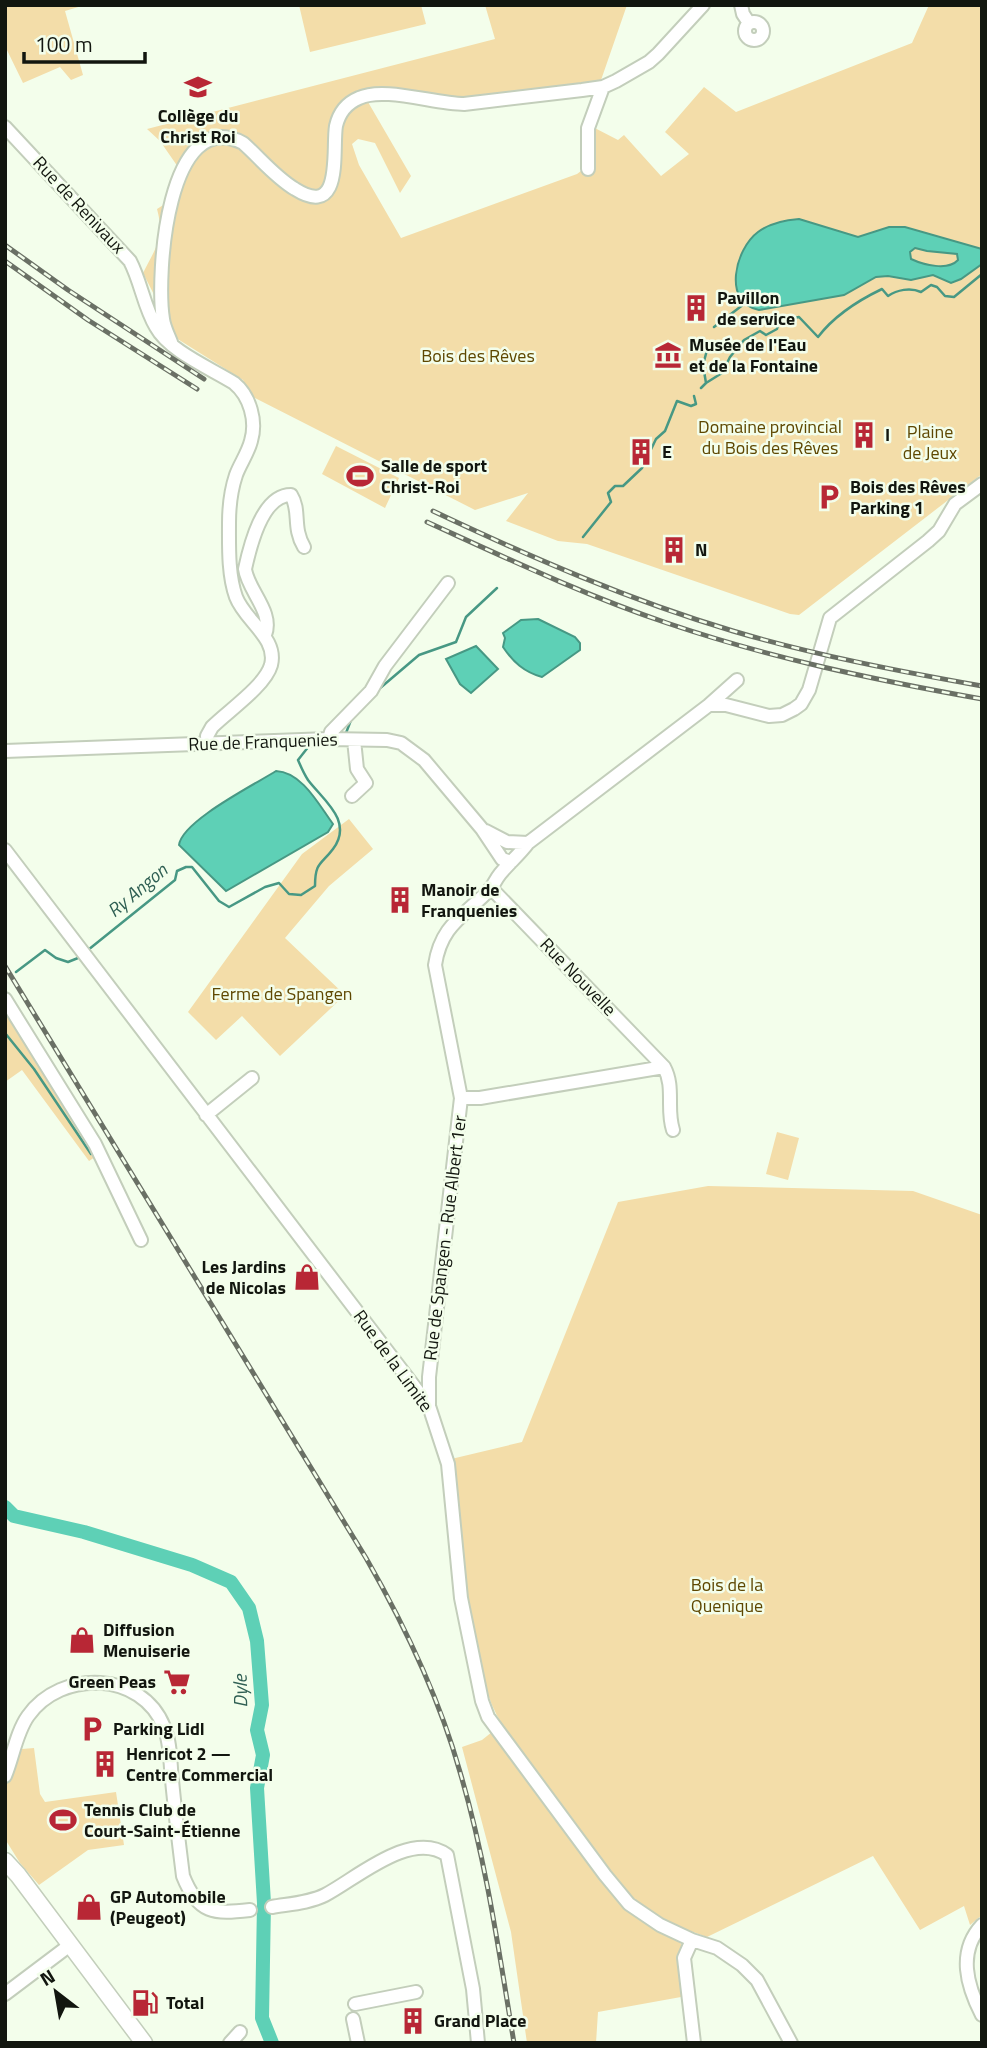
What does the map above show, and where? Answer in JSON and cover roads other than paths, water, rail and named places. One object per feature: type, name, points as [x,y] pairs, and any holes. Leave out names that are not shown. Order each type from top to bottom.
[{"type":"main road","points":[[5,1851],[18,1875]]},
{"type":"main road","points":[[5,1861],[144,2043]]},
{"type":"street","points":[[172,345],[163,322],[163,237],[169,207],[185,167],[191,154],[201,144],[211,138],[235,138],[295,189],[307,195],[317,195],[327,190],[334,178],[335,134],[339,116],[349,103],[360,97],[381,93],[464,104],[603,87],[628,76],[649,62],[703,5]]},
{"type":"street","points":[[741,5],[749,23]]},
{"type":"street","points":[[588,169],[588,128],[603,87]]},
{"type":"street","name":"Rue de Renivaux","points":[[5,127],[130,261],[139,279],[153,323],[165,340],[234,383],[250,406],[253,433],[251,444],[235,478],[231,498],[230,549],[237,600],[247,616],[265,635]]},
{"type":"street","points":[[709,705],[726,705],[769,716],[788,713],[801,704],[812,681],[830,618],[928,541],[939,531],[955,504],[982,484]]},
{"type":"street","points":[[208,744],[207,736],[212,727],[259,684],[269,670],[272,657],[265,635],[267,630],[263,609],[245,569],[254,537],[272,501],[284,495],[291,495],[296,511],[296,527],[304,547]]},
{"type":"street","points":[[329,740],[331,732],[371,691],[385,666],[448,583]]},
{"type":"street","points":[[512,851],[709,705],[737,680]]},
{"type":"street","points":[[352,796],[366,783],[357,769],[354,740]]},
{"type":"street","name":"Rue de Franquenies","points":[[5,751],[387,740],[401,743],[413,750],[482,829],[512,851]]},
{"type":"street","name":"Rue de la Limite","points":[[5,850],[429,1406],[449,1464],[461,1598],[482,1701],[488,1717],[629,1904],[660,1925],[717,1948],[742,1965],[757,1980],[791,2043]]},
{"type":"street","name":"Rue de Spangen - Rue Albert 1er","points":[[429,1406],[429,1377],[461,1098],[435,965],[436,958],[446,931],[491,888],[512,851]]},
{"type":"street","name":"Rue Nouvelle","points":[[491,888],[664,1067]]},
{"type":"street","points":[[5,999],[95,1144],[141,1240]]},
{"type":"street","points":[[461,1098],[480,1098],[664,1067],[670,1083],[669,1118],[673,1130]]},
{"type":"street","points":[[206,1115],[252,1078]]},
{"type":"street","points":[[415,1386],[429,1377]]},
{"type":"street","points":[[5,1776],[28,1716],[46,1698],[78,1684],[114,1684],[130,1689],[147,1702],[165,1729],[183,1876],[188,1890],[201,1906],[221,1913],[250,1910]]},
{"type":"street","points":[[5,1765],[14,1750]]},
{"type":"street","points":[[272,1907],[326,1894],[383,1859],[431,1847],[447,1856],[473,1989],[478,2043]]},
{"type":"street","points":[[982,1925],[972,1937],[966,1967],[970,1989],[982,2015]]},
{"type":"street","points":[[692,1940],[684,1958],[694,2043]]},
{"type":"street","points":[[5,1994],[70,1945]]},
{"type":"street","points":[[355,2004],[416,1992]]},
{"type":"street","points":[[353,2019],[358,2043]]},
{"type":"street","points":[[230,2043],[240,2032]]},
{"type":"water","points":[[799,219],[858,237],[889,227],[905,227],[982,249],[982,264],[951,283],[933,275],[911,280],[876,277],[844,295],[759,310],[747,305],[736,287],[738,262],[743,250],[763,229],[778,222]],"holes":[[[915,248],[957,254],[958,260],[942,266],[911,259],[910,252]]]},
{"type":"water","points":[[538,619],[575,637],[580,643],[580,650],[542,677],[520,666],[503,647],[503,633],[521,620]]},
{"type":"water","points":[[476,646],[498,669],[471,693],[460,684],[446,659]]},
{"type":"water","points":[[276,771],[302,783],[333,824],[328,832],[226,891],[179,845],[192,825],[205,815]]},
{"type":"waterway","name":"Ry Angon","points":[[706,383],[722,373],[730,357],[744,340],[760,331],[766,335],[777,329],[779,321],[799,317],[818,337],[831,322],[882,289],[888,296],[904,290],[921,292],[931,285],[937,287],[945,296],[954,297],[982,274]]},
{"type":"waterway","name":"Ry Angon","points":[[714,327],[744,304]]},
{"type":"waterway","name":"Ry Angon","points":[[701,388],[706,383],[703,365],[707,350]]},
{"type":"waterway","name":"Ry Angon","points":[[583,537],[611,502],[608,493],[615,486],[623,486],[642,468],[656,439],[665,431],[677,401],[691,406],[696,404],[694,396]]},
{"type":"waterway","name":"Ry Angon","points":[[379,689],[419,655],[456,642],[466,617],[497,588]]},
{"type":"waterway","name":"Ry Angon","points":[[346,733],[351,720]]},
{"type":"waterway","name":"Ry Angon","points":[[88,950],[175,880],[177,871],[186,867],[192,867],[219,901],[229,907],[265,887],[279,883],[289,894],[301,895],[315,886],[318,868],[339,839],[340,829],[334,812],[308,780],[298,760],[309,746],[332,745]]},
{"type":"waterway","name":"Ry Angon","points":[[16,972],[45,950],[68,962],[78,958]]},
{"type":"waterway","points":[[5,1033],[34,1069],[91,1154]]},
{"type":"waterway","name":"Dyle","points":[[5,1507],[14,1516],[84,1532],[192,1565],[231,1582],[249,1608],[257,1641],[262,1705],[257,1730],[263,1755],[257,1788],[264,1903],[262,2018],[272,2043]]},
{"type":"railway","points":[[5,245],[68,290],[204,379]]},
{"type":"railway","points":[[5,261],[88,320],[197,389]]},
{"type":"railway","points":[[433,511],[580,577],[694,619],[825,655],[982,686]]},
{"type":"railway","points":[[427,522],[575,588],[706,636],[823,667],[982,699]]},
{"type":"railway","points":[[5,966],[366,1558],[407,1636],[442,1716],[469,1805],[491,1906],[514,2043]]},
{"type":"place","name":"Collège du Christ Roi","points":[[198,87]]},
{"type":"place","name":"Pavillon de service","points":[[696,308]]},
{"type":"place","name":"Musée de l'Eau et de la Fontaine","points":[[668,355]]},
{"type":"place","name":"I","points":[[864,435]]},
{"type":"place","name":"E","points":[[641,452]]},
{"type":"place","name":"Salle de sport Christ-Roi","points":[[360,476]]},
{"type":"place","name":"Bois des Rêves Parking 1","points":[[829,497]]},
{"type":"place","name":"N","points":[[674,550]]},
{"type":"place","name":"Manoir de Franquenies","points":[[400,900]]},
{"type":"place","name":"Les Jardins de Nicolas","points":[[307,1277]]},
{"type":"place","name":"Diffusion Menuiserie","points":[[82,1640]]},
{"type":"place","name":"Green Peas","points":[[177,1682]]},
{"type":"place","name":"Parking Lidl","points":[[92,1729]]},
{"type":"place","name":"Henricot 2 — Centre Commercial","points":[[105,1764]]},
{"type":"place","name":"Tennis Club de Court-Saint-Étienne","points":[[63,1820]]},
{"type":"place","name":"GP Automobile (Peugeot)","points":[[89,1907]]},
{"type":"place","name":"Total","points":[[145,2003]]},
{"type":"place","name":"Grand Place","points":[[413,2021]]},
{"type":"park label","name":"Bois des Rêves","points":[[478,356]]},
{"type":"park label","name":"Domaine provincial du Bois des Rêves","points":[[770,437]]},
{"type":"park label","name":"Plaine de Jeux","points":[[930,442]]},
{"type":"park label","name":"Ferme de Spangen","points":[[282,994]]},
{"type":"park label","name":"Bois de la Quenique","points":[[727,1595]]}]
